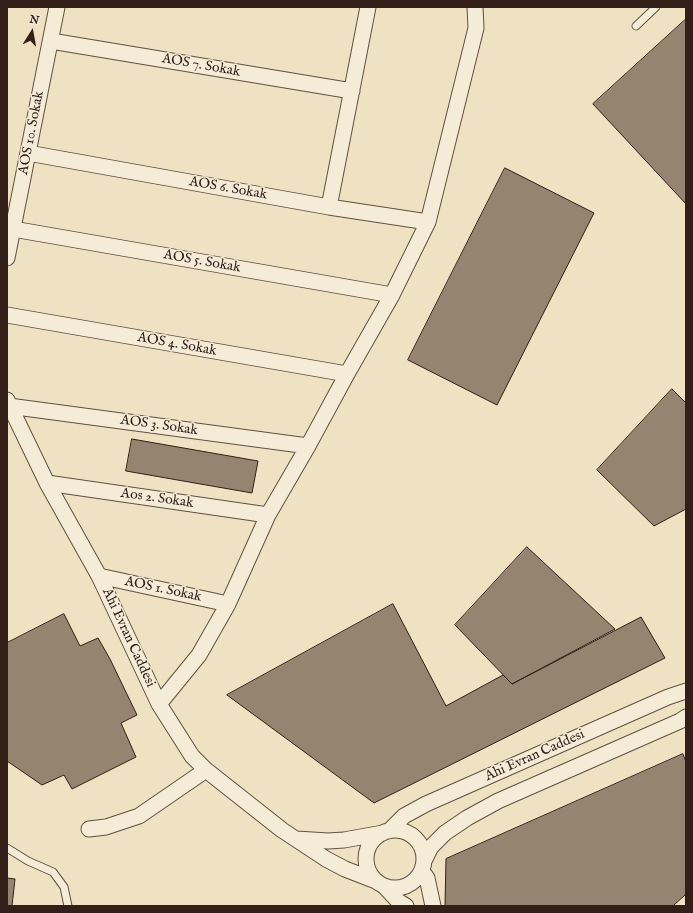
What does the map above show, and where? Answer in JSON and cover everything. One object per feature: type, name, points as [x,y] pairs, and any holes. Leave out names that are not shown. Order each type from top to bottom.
[{"type":"street","name":"AOS 10. Sokak","points":[[7,258],[57,7]]},
{"type":"street","points":[[329,207],[368,7]]},
{"type":"street","points":[[159,704],[199,655],[228,604],[268,515],[392,295],[428,222],[476,28],[475,7]]},
{"type":"street","name":"AOS 7. Sokak","points":[[51,41],[352,91]]},
{"type":"street","name":"AOS 6. Sokak","points":[[28,153],[329,207],[428,222]]},
{"type":"street","name":"AOS 5. Sokak","points":[[12,229],[392,295]]},
{"type":"street","name":"AOS 4. Sokak","points":[[7,315],[347,374]]},
{"type":"street","name":"AOS 3. Sokak","points":[[8,403],[308,446]]},
{"type":"street","name":"Ahi Evran Caddesi","points":[[8,403],[47,483],[99,576],[159,704],[192,756],[206,770],[282,830],[326,859],[345,869],[380,883]]},
{"type":"street","name":"Aos 2. Sokak","points":[[47,483],[268,515]]},
{"type":"street","name":"AOS 1. Sokak","points":[[99,576],[228,604]]},
{"type":"street","name":"Ahi Evran Caddesi","points":[[387,832],[404,816],[426,804],[668,697],[686,691]]},
{"type":"street","name":"Ahi Evran Caddesi","points":[[423,866],[431,847],[445,833],[467,818],[498,801],[684,720]]},
{"type":"street","points":[[89,829],[106,827],[139,816],[206,770]]},
{"type":"street","points":[[296,839],[328,841],[344,840],[398,830],[407,833],[414,837],[420,844],[423,852],[423,866],[433,906]]},
{"type":"street","points":[[387,832],[376,837],[370,845],[367,854],[367,864],[370,873],[406,906]]},
{"type":"street","points":[[380,883],[393,888],[410,884],[417,878],[423,866]]},
{"type":"lane","points":[[636,26],[656,7]]},
{"type":"lane","points":[[7,848],[28,861],[53,872],[64,888],[68,906]]},
{"type":"building","points":[[686,19],[686,204],[593,104]]},
{"type":"building","points":[[505,168],[594,213],[497,405],[408,360]]},
{"type":"building","points":[[672,389],[686,403],[686,509],[654,526],[597,470]]},
{"type":"building","points":[[132,439],[258,461],[252,493],[126,471]]},
{"type":"building","points":[[527,547],[615,629],[512,684],[455,625]]},
{"type":"building","points":[[393,604],[446,706],[503,675],[512,684],[641,617],[665,658],[374,803],[227,695]]},
{"type":"building","points":[[64,614],[80,646],[98,638],[110,659],[137,715],[121,723],[136,757],[72,789],[64,775],[42,785],[7,761],[7,643]]},
{"type":"building","points":[[683,754],[686,762],[686,894],[673,906],[445,906],[446,859]]},
{"type":"building","points":[[7,878],[15,879],[12,906],[7,906]]}]
